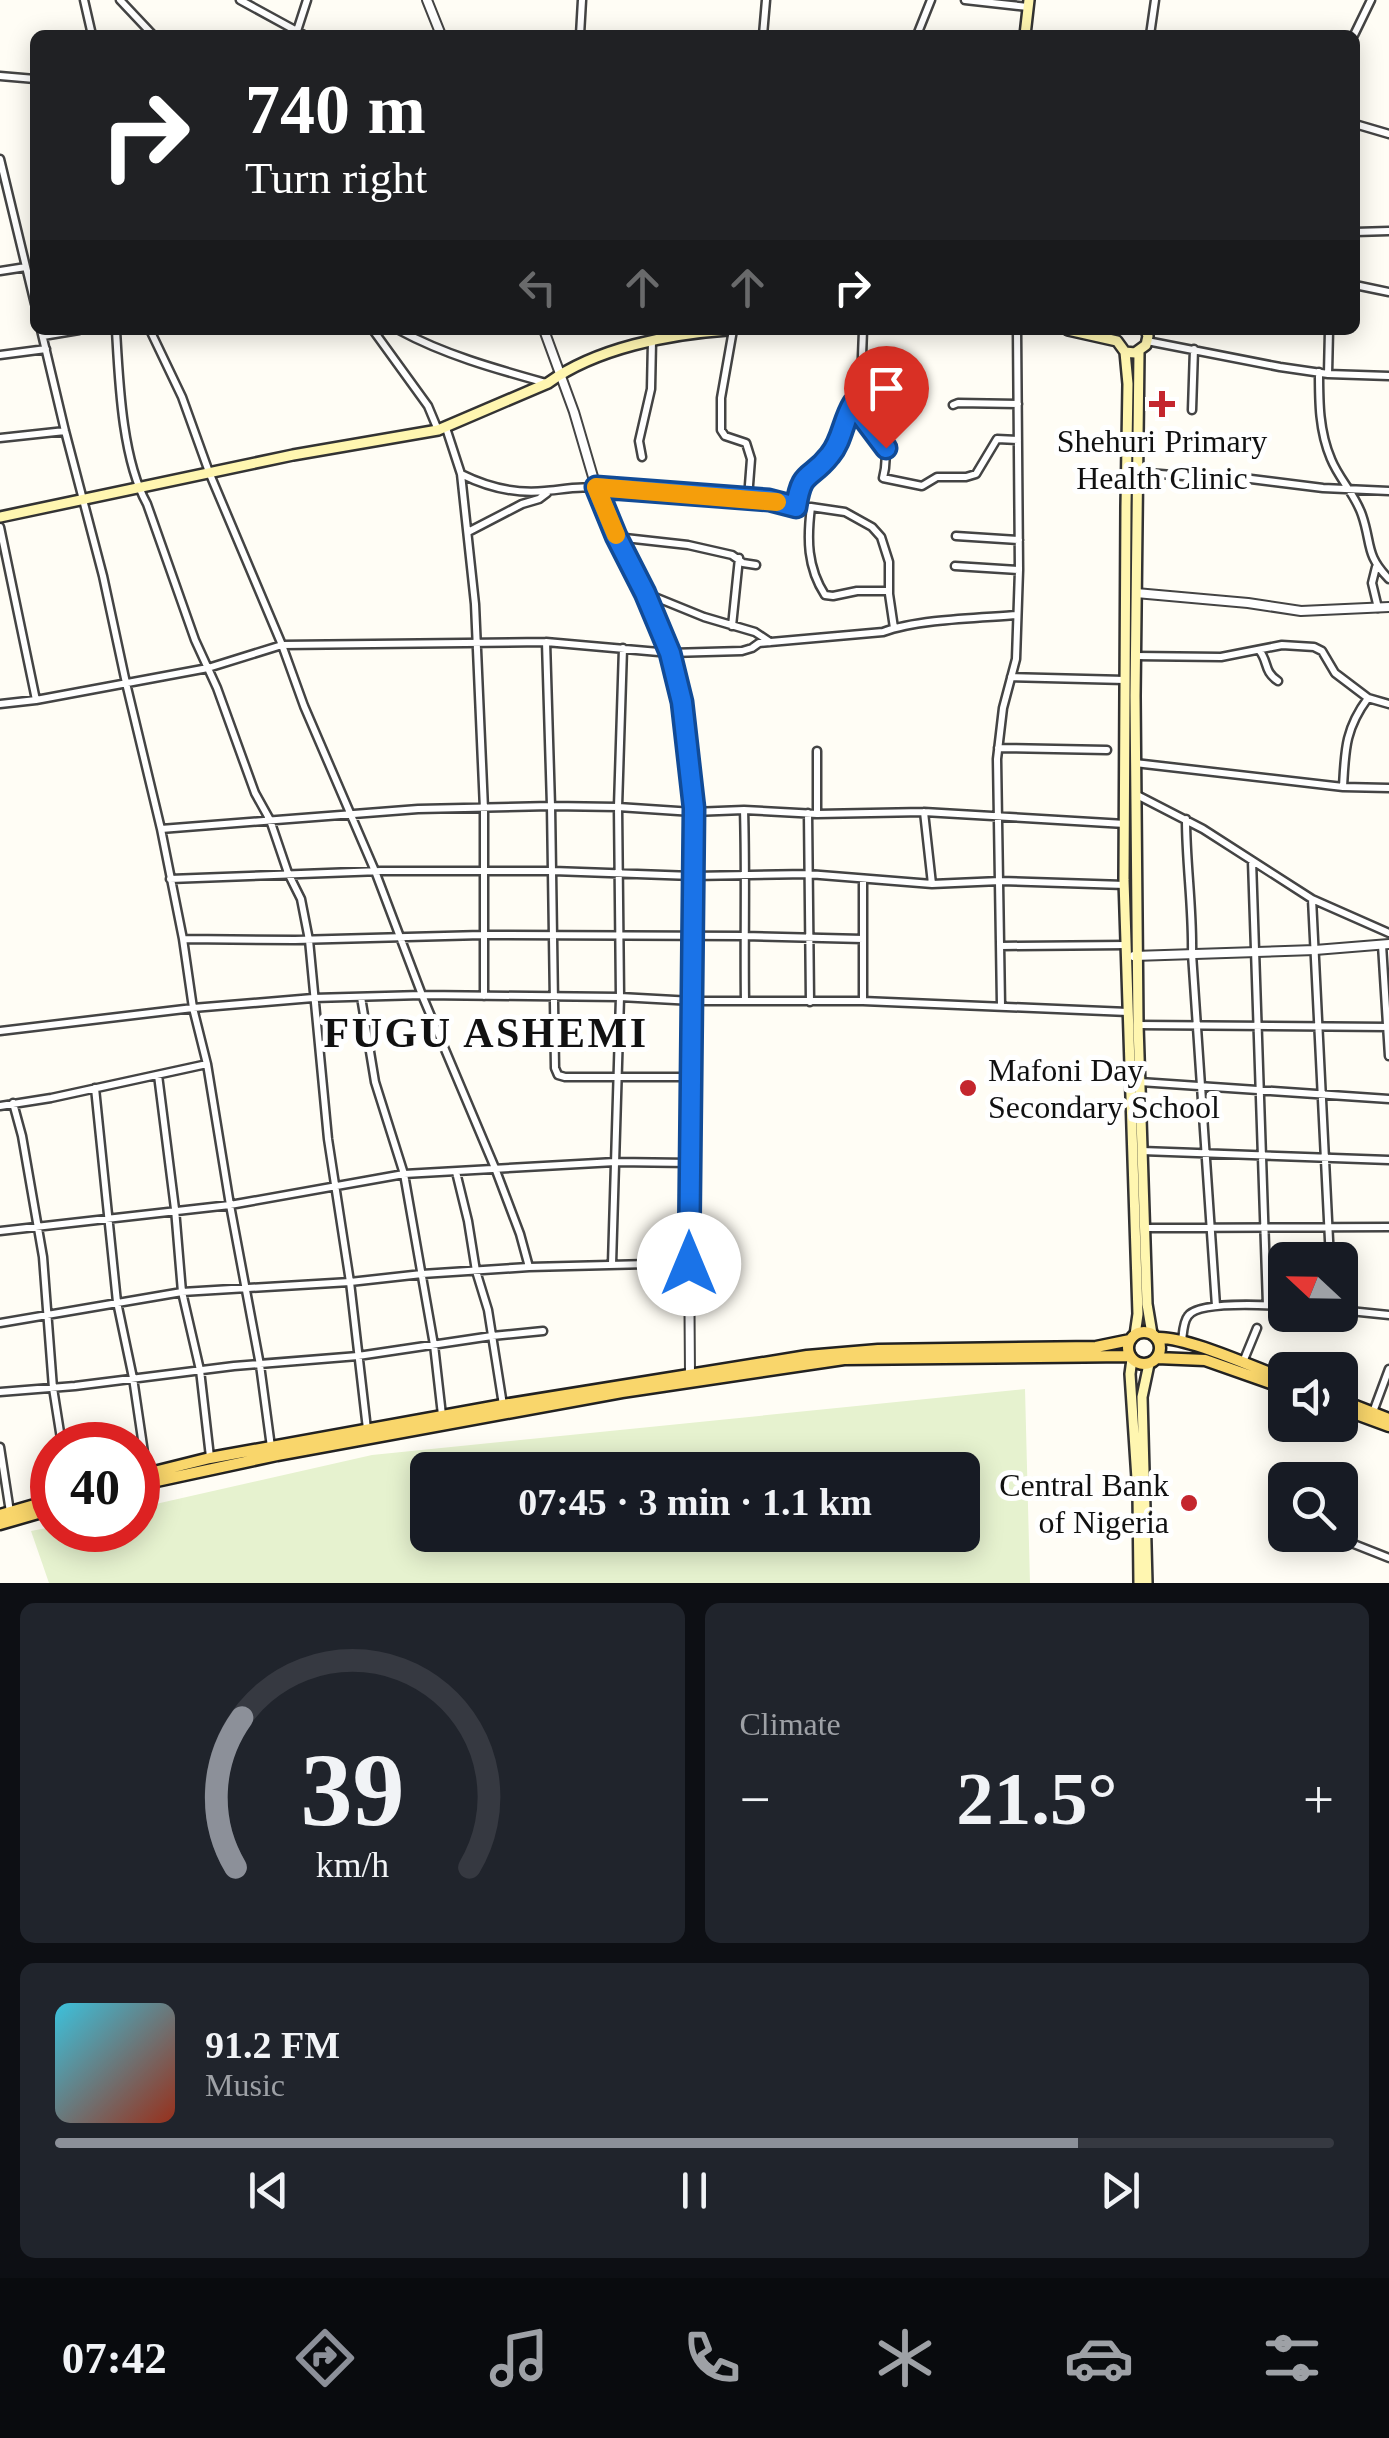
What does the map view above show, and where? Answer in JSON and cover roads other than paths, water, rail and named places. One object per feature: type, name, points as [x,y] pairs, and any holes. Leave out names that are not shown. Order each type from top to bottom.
[{"type":"main road","points":[[1026,30],[1029,4]]},
{"type":"main road","points":[[0,518],[209,472],[442,429],[597,357],[674,335]]},
{"type":"main road","points":[[1139,1583],[1138,1494],[1128,1346],[1138,1314],[1128,1012],[1136,794],[1130,681],[1135,656],[1139,352],[1147,335]]},
{"type":"main road","points":[[1118,336],[1125,352],[1128,396],[1130,681],[1126,885],[1138,1025],[1146,1304],[1160,1348],[1142,1397],[1148,1583]]},
{"type":"main road","points":[[1125,352],[1139,352]]},
{"type":"main road","points":[[160,1479],[604,1395],[844,1359],[1096,1347],[1140,1332],[1268,1373]]},
{"type":"main road","points":[[160,1470],[503,1405],[690,1373],[847,1352],[1027,1352],[1131,1358],[1143,1364],[1205,1360],[1268,1382]]},
{"type":"main road","points":[[1358,1407],[1389,1418]]},
{"type":"main road","points":[[1358,1415],[1389,1426]]},
{"type":"main road","points":[[5,1514],[30,1507]]},
{"type":"main road","points":[[0,1524],[30,1515]]},
{"type":"street","points":[[84,0],[91,30]]},
{"type":"street","points":[[120,0],[148,30]]},
{"type":"street","points":[[240,0],[292,30]]},
{"type":"street","points":[[300,30],[307,0]]},
{"type":"street","points":[[427,0],[439,30]]},
{"type":"street","points":[[580,30],[582,0]]},
{"type":"street","points":[[763,30],[766,0]]},
{"type":"street","points":[[919,30],[931,0]]},
{"type":"street","points":[[966,0],[1029,4]]},
{"type":"street","points":[[1151,30],[1155,0]]},
{"type":"street","points":[[1356,30],[1371,0]]},
{"type":"street","points":[[0,76],[30,79]]},
{"type":"street","points":[[1360,125],[1389,134]]},
{"type":"street","points":[[0,159],[2,182],[30,283]]},
{"type":"street","points":[[1360,232],[1389,231]]},
{"type":"street","points":[[0,270],[26,267]]},
{"type":"street","points":[[1360,287],[1389,292]]},
{"type":"street","points":[[42,335],[104,576],[161,830],[272,1448]]},
{"type":"street","points":[[116,335],[124,418],[138,488],[254,794],[270,820],[301,899],[367,1430]]},
{"type":"street","points":[[152,335],[182,397],[209,472],[495,1168],[529,1268]]},
{"type":"street","points":[[377,335],[442,429],[461,474],[475,604],[484,809],[484,996]]},
{"type":"street","points":[[408,335],[475,362],[548,383]]},
{"type":"street","points":[[546,335],[596,487],[670,653],[682,702],[693,812],[694,876],[690,1373]]},
{"type":"street","points":[[730,335],[720,430],[746,443],[751,460],[748,498]]},
{"type":"street","points":[[796,507],[800,484],[830,455],[853,404],[861,383],[864,335]]},
{"type":"street","points":[[1001,1005],[998,748],[1002,708],[1016,659],[1016,335]]},
{"type":"street","points":[[1147,335],[1194,350],[1280,367],[1389,376]]},
{"type":"street","points":[[1328,335],[1319,406],[1323,433],[1331,459],[1362,516],[1372,559],[1389,580]]},
{"type":"street","points":[[642,456],[638,441],[651,389],[652,341]]},
{"type":"street","points":[[0,355],[46,350]]},
{"type":"street","points":[[1192,410],[1194,350]]},
{"type":"street","points":[[853,404],[886,448],[882,478],[922,486],[937,477],[970,476],[976,474],[997,438],[1018,440]]},
{"type":"street","points":[[954,405],[1018,404]]},
{"type":"street","points":[[0,438],[64,431]]},
{"type":"street","points":[[1137,472],[1244,477],[1389,492]]},
{"type":"street","points":[[461,474],[484,486],[532,492],[596,487],[769,500],[846,512],[881,537],[889,562],[894,628]]},
{"type":"street","points":[[468,532],[549,491]]},
{"type":"street","points":[[812,507],[808,544],[816,582],[825,595],[889,591]]},
{"type":"street","points":[[0,528],[36,700]]},
{"type":"street","points":[[616,536],[688,545],[756,565]]},
{"type":"street","points":[[956,536],[1018,540]]},
{"type":"street","points":[[732,626],[739,558]]},
{"type":"street","points":[[955,566],[1019,570]]},
{"type":"street","points":[[1376,566],[1372,583],[1378,608]]},
{"type":"street","points":[[645,593],[755,632],[770,642]]},
{"type":"street","points":[[1136,593],[1301,611],[1389,607]]},
{"type":"street","points":[[0,704],[208,668],[282,644],[546,642],[670,653],[742,651],[758,642],[883,632],[1017,615]]},
{"type":"street","points":[[546,642],[554,1068],[558,1075],[691,1077]]},
{"type":"street","points":[[1135,656],[1221,657],[1282,645],[1314,647],[1322,651],[1335,674],[1368,698],[1389,704]]},
{"type":"street","points":[[612,1264],[620,997],[618,807],[623,648]]},
{"type":"street","points":[[1260,650],[1268,673],[1278,681]]},
{"type":"street","points":[[1011,677],[1130,681]]},
{"type":"street","points":[[1343,787],[1346,742],[1352,723],[1368,698]]},
{"type":"street","points":[[998,748],[1108,750]]},
{"type":"street","points":[[810,1002],[808,874],[816,752]]},
{"type":"street","points":[[1135,763],[1343,787],[1389,788]]},
{"type":"street","points":[[1136,794],[1186,818],[1312,899],[1389,933]]},
{"type":"street","points":[[161,830],[418,809],[552,806],[813,814],[924,812],[1125,824]]},
{"type":"street","points":[[744,810],[745,1001]]},
{"type":"street","points":[[924,812],[932,884]]},
{"type":"street","points":[[1186,818],[1216,1306]]},
{"type":"street","points":[[1181,1342],[1191,1312],[1216,1306],[1267,1305],[1252,862]]},
{"type":"street","points":[[170,879],[375,871],[553,871],[694,876],[808,874],[932,884],[1126,885]]},
{"type":"street","points":[[863,880],[863,1001]]},
{"type":"street","points":[[1312,899],[1329,1242]]},
{"type":"street","points":[[183,938],[309,940],[482,935],[864,939]]},
{"type":"street","points":[[1001,946],[1192,954],[1385,944],[1389,1056]]},
{"type":"street","points":[[0,1031],[193,1008],[314,998],[422,995],[863,1001],[1128,1012]]},
{"type":"street","points":[[361,998],[376,1082],[404,1174],[434,1345],[442,1416]]},
{"type":"street","points":[[1138,1025],[1388,1028]]},
{"type":"street","points":[[0,1106],[206,1064]]},
{"type":"street","points":[[158,1074],[182,1292],[200,1370],[210,1458]]},
{"type":"street","points":[[1140,1082],[1389,1099]]},
{"type":"street","points":[[95,1088],[117,1302],[133,1378],[137,1422]]},
{"type":"street","points":[[14,1104],[43,1257],[58,1422]]},
{"type":"street","points":[[1142,1152],[1389,1160]]},
{"type":"street","points":[[0,1231],[230,1204],[404,1174],[615,1162],[691,1163]]},
{"type":"street","points":[[456,1172],[488,1310],[503,1405]]},
{"type":"street","points":[[1144,1228],[1389,1227]]},
{"type":"street","points":[[0,1323],[182,1292],[529,1268],[689,1264]]},
{"type":"street","points":[[1358,1312],[1389,1315]]},
{"type":"street","points":[[1242,1363],[1257,1328]]},
{"type":"street","points":[[0,1392],[358,1356],[543,1331]]},
{"type":"street","points":[[1373,1412],[1389,1369]]},
{"type":"street","points":[[0,1447],[5,1514]]},
{"type":"street","points":[[1358,1545],[1389,1558]]},
{"type":"place","name":"Shehuri Primary Health Clinic","points":[[1162,404]]},
{"type":"place","name":"Mafoni Day Secondary School","points":[[968,1088]]},
{"type":"place","name":"Central Bank of Nigeria","points":[[1189,1503]]},
{"type":"district","name":"FUGU ASHEMI","points":[[486,1033]]}]
